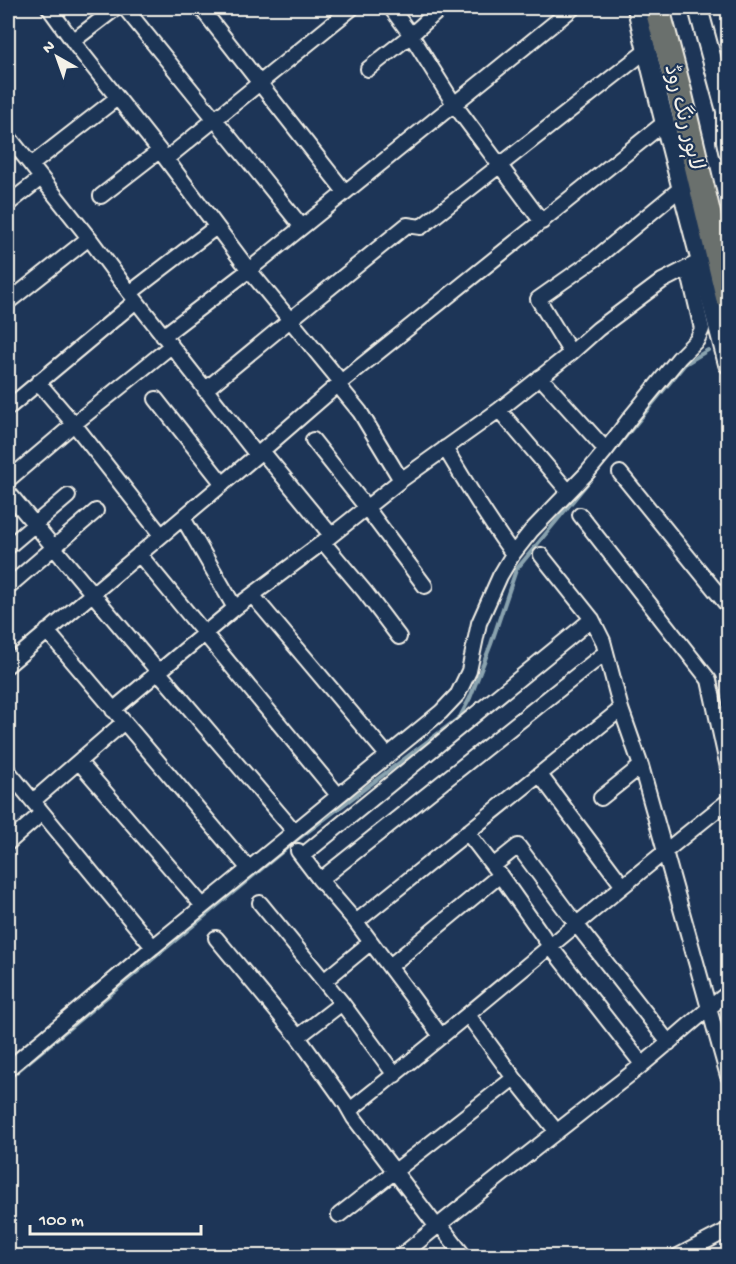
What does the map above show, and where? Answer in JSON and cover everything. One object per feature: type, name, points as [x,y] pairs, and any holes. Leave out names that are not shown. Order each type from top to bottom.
[{"type":"highway","name":"لاہور رنگ روڈ","points":[[657,8],[729,297]]},
{"type":"highway","name":"لاہور رنگ روڈ","points":[[673,8],[729,227]]},
{"type":"main road","points":[[637,8],[681,188],[695,264],[729,364]]},
{"type":"main road","points":[[698,8],[723,72],[727,113],[726,141],[729,151]]},
{"type":"street","points":[[49,8],[360,412],[401,480]]},
{"type":"street","points":[[73,41],[116,8]]},
{"type":"street","points":[[125,8],[302,226]]},
{"type":"street","points":[[101,196],[215,119],[352,8]]},
{"type":"street","points":[[391,8],[411,35],[454,104],[542,222]]},
{"type":"street","points":[[368,69],[441,8]]},
{"type":"street","points":[[8,480],[249,270],[573,8]]},
{"type":"street","points":[[207,10],[259,82],[345,192]]},
{"type":"street","points":[[206,390],[407,225],[421,227],[646,50]]},
{"type":"street","points":[[31,165],[117,98]]},
{"type":"street","points":[[8,665],[339,384],[664,123]]},
{"type":"street","points":[[8,136],[167,341],[260,453],[399,637]]},
{"type":"street","points":[[8,204],[41,178]]},
{"type":"street","points":[[571,353],[538,299],[595,259],[681,188]]},
{"type":"street","points":[[8,408],[216,227]]},
{"type":"street","points":[[8,302],[89,238]]},
{"type":"street","points":[[8,1069],[153,947],[441,712],[458,694],[469,670],[479,623],[500,576],[513,554],[531,531],[587,473],[679,358],[697,340],[702,329],[695,264],[662,281],[598,329],[499,410],[401,480],[235,608],[113,710]]},
{"type":"street","points":[[540,377],[606,450]]},
{"type":"street","points":[[38,382],[74,424],[161,536]]},
{"type":"street","points":[[156,399],[223,483]]},
{"type":"street","points":[[499,410],[568,491]]},
{"type":"street","points":[[313,440],[425,586]]},
{"type":"street","points":[[446,448],[475,499],[513,554]]},
{"type":"street","points":[[620,473],[729,606]]},
{"type":"street","points":[[8,492],[91,594],[294,831]]},
{"type":"street","points":[[8,547],[68,496]]},
{"type":"street","points":[[8,587],[96,511]]},
{"type":"street","points":[[580,515],[709,680],[729,768]]},
{"type":"street","points":[[183,518],[235,608]]},
{"type":"street","points":[[139,554],[338,795]]},
{"type":"street","points":[[541,555],[592,619],[603,640],[621,709],[641,766],[729,1076]]},
{"type":"street","points":[[253,596],[387,755]]},
{"type":"street","points":[[441,1036],[356,922],[300,854],[592,619]]},
{"type":"street","points":[[47,632],[249,869]]},
{"type":"street","points":[[320,880],[606,652]]},
{"type":"street","points":[[356,922],[621,709]]},
{"type":"street","points":[[33,801],[124,722]]},
{"type":"street","points":[[79,762],[203,906]]},
{"type":"street","points":[[601,798],[641,766]]},
{"type":"street","points":[[8,771],[153,947]]},
{"type":"street","points":[[540,775],[623,886]]},
{"type":"street","points":[[350,1110],[729,801]]},
{"type":"street","points":[[8,843],[42,813]]},
{"type":"street","points":[[467,832],[550,946],[642,1065]]},
{"type":"street","points":[[390,966],[496,870],[518,846],[669,1043]]},
{"type":"street","points":[[260,903],[342,1003],[395,1074]]},
{"type":"street","points":[[216,938],[298,1037],[354,1118],[464,1257]]},
{"type":"street","points":[[324,981],[371,942]]},
{"type":"street","points":[[401,1257],[729,993]]},
{"type":"street","points":[[298,1037],[342,1003]]},
{"type":"street","points":[[468,1015],[557,1132]]},
{"type":"street","points":[[339,1215],[514,1078]]},
{"type":"street","points":[[678,1257],[729,1230]]},
{"type":"waterway","points":[[609,457],[685,364],[708,350]]},
{"type":"waterway","points":[[8,1079],[294,842],[460,717],[491,644],[516,570],[595,474]]}]
